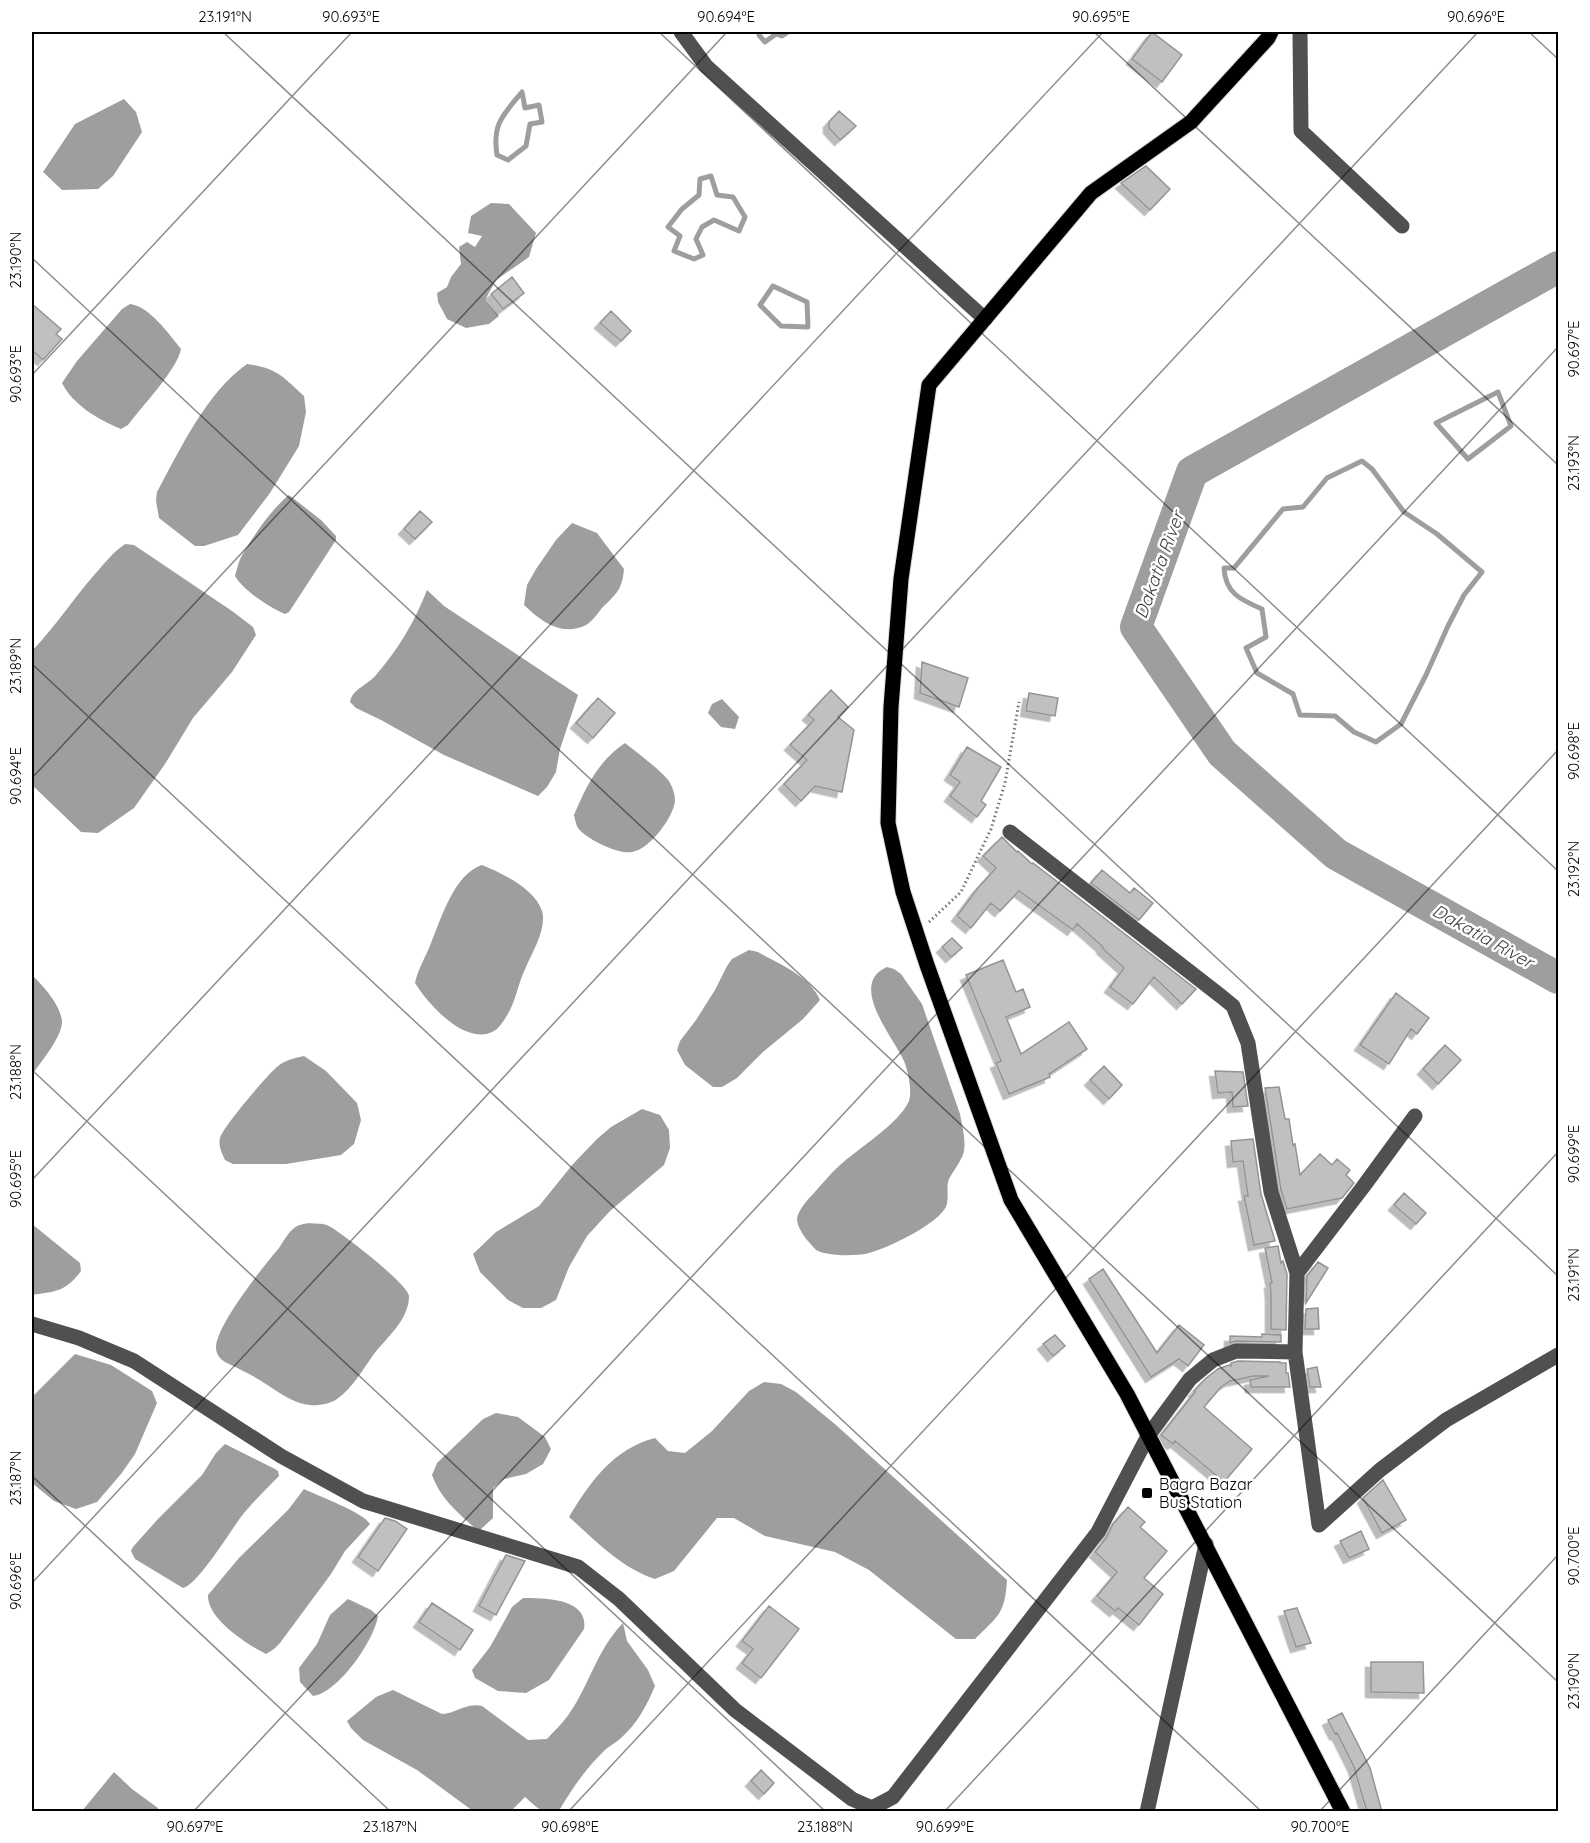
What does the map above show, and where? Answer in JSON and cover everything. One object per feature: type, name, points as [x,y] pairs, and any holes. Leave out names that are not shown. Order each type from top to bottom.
[{"type":"main road","points":[[1271,32],[1191,122],[1091,193],[929,385],[901,579],[891,706],[888,823],[903,892],[1011,1200],[1127,1394],[1343,1812]]},
{"type":"street","points":[[681,32],[706,66],[985,319]]},
{"type":"street","points":[[1300,32],[1301,131],[1402,226]]},
{"type":"street","points":[[1010,832],[1233,1006],[1248,1043],[1271,1192],[1297,1273],[1295,1352],[1319,1526],[1380,1470],[1446,1420],[1558,1355]]},
{"type":"street","points":[[1297,1273],[1415,1116]]},
{"type":"street","points":[[32,1324],[79,1338],[134,1361],[281,1456],[363,1501],[578,1567],[620,1599],[735,1710],[852,1799],[873,1808],[893,1797],[1098,1532],[1148,1436],[1190,1379],[1213,1360],[1236,1351],[1295,1352]]},
{"type":"street","points":[[1147,1812],[1206,1544]]},
{"type":"path","points":[[917,934],[960,892],[991,829],[1005,783],[1018,702]]},
{"type":"shaded area","points":[[124,99],[136,112],[142,132],[113,176],[98,189],[62,190],[43,172],[75,124]]},
{"type":"shaded area","points":[[491,203],[509,204],[536,233],[529,257],[496,280],[485,300],[499,316],[489,324],[466,328],[447,319],[438,302],[437,293],[447,287],[461,264],[459,247],[467,242],[475,247],[482,236],[468,233],[471,216]]},
{"type":"shaded area","points":[[130,304],[151,315],[181,349],[166,377],[128,425],[121,429],[87,411],[62,383],[77,361],[122,309]]},
{"type":"shaded area","points":[[247,364],[273,371],[304,396],[306,412],[299,446],[270,493],[238,535],[204,546],[195,546],[159,518],[157,492],[185,440],[207,406],[232,376]]},
{"type":"shaded area","points":[[289,495],[321,520],[336,536],[336,540],[289,612],[285,614],[257,598],[235,576],[240,559],[251,541],[269,515]]},
{"type":"shaded area","points":[[572,523],[597,533],[624,569],[618,591],[593,620],[586,625],[568,629],[544,622],[524,605],[527,585],[536,569],[556,540]]},
{"type":"shaded area","points":[[125,544],[134,545],[232,611],[253,627],[256,635],[232,672],[193,718],[165,764],[134,808],[98,833],[81,832],[32,785],[32,651],[95,574]]},
{"type":"shaded area","points":[[427,590],[444,606],[578,695],[560,749],[556,772],[538,796],[444,755],[356,708],[350,702],[357,690],[376,675],[399,645]]},
{"type":"shaded area","points":[[722,699],[739,717],[735,729],[721,727],[708,713],[712,704]]},
{"type":"shaded area","points":[[625,743],[663,774],[675,796],[670,816],[660,832],[639,850],[632,852],[611,849],[588,837],[578,828],[574,815],[600,766]]},
{"type":"shaded area","points":[[482,865],[508,877],[525,889],[538,903],[543,918],[538,939],[509,1011],[497,1029],[483,1034],[472,1033],[449,1021],[429,1002],[415,983],[444,910],[456,887],[472,870]]},
{"type":"shaded area","points":[[749,950],[758,952],[802,977],[820,1000],[803,1019],[763,1052],[737,1078],[722,1087],[713,1087],[685,1065],[677,1050],[680,1041],[696,1020],[732,959]]},
{"type":"shaded area","points":[[887,967],[901,974],[922,1004],[960,1114],[964,1151],[949,1179],[946,1206],[930,1223],[896,1243],[874,1252],[854,1255],[826,1253],[816,1250],[804,1236],[797,1222],[799,1212],[806,1201],[836,1169],[877,1136],[904,1110],[910,1098],[905,1063],[884,1026],[872,998],[871,986],[876,975]]},
{"type":"shaded area","points":[[32,975],[55,1003],[62,1022],[55,1042],[32,1075]]},
{"type":"shaded area","points":[[304,1056],[326,1071],[357,1103],[361,1120],[354,1144],[341,1155],[286,1164],[233,1164],[225,1160],[220,1147],[220,1138],[237,1113],[278,1066]]},
{"type":"shaded area","points":[[642,1109],[660,1115],[669,1130],[670,1148],[664,1165],[610,1211],[587,1236],[569,1267],[556,1300],[541,1308],[523,1308],[508,1300],[480,1272],[473,1254],[496,1232],[539,1206],[597,1139],[611,1127]]},
{"type":"shaded area","points":[[309,1223],[327,1225],[345,1237],[398,1281],[409,1296],[408,1305],[401,1320],[352,1384],[334,1401],[317,1405],[303,1404],[289,1399],[226,1363],[218,1356],[216,1350],[218,1337],[224,1324],[252,1282],[291,1231]]},
{"type":"shaded area","points":[[32,1224],[80,1263],[81,1271],[65,1287],[48,1293],[32,1295]]},
{"type":"shaded area","points":[[75,1354],[111,1365],[152,1391],[157,1403],[135,1454],[121,1474],[97,1502],[76,1509],[54,1501],[32,1483],[32,1397]]},
{"type":"shaded area","points":[[764,1382],[781,1384],[796,1392],[836,1425],[1007,1580],[999,1614],[975,1639],[956,1639],[869,1570],[835,1552],[765,1536],[734,1518],[717,1518],[674,1571],[655,1579],[620,1561],[569,1517],[594,1480],[627,1450],[655,1438],[668,1451],[685,1453],[712,1431],[749,1391]]},
{"type":"shaded area","points":[[496,1413],[518,1417],[545,1437],[551,1449],[543,1464],[526,1474],[504,1479],[493,1488],[493,1518],[480,1530],[450,1505],[432,1475],[437,1463],[483,1419]]},
{"type":"shaded area","points":[[225,1444],[275,1469],[279,1476],[244,1513],[197,1577],[183,1588],[135,1559],[131,1551],[157,1520],[202,1475],[216,1453]]},
{"type":"shaded area","points":[[304,1489],[350,1509],[370,1524],[345,1551],[331,1574],[280,1643],[266,1654],[221,1622],[209,1604],[208,1595],[239,1558],[288,1510]]},
{"type":"shaded area","points":[[523,1598],[542,1598],[572,1606],[580,1611],[584,1619],[584,1629],[549,1680],[526,1693],[498,1691],[475,1678],[472,1670],[490,1647],[512,1607]]},
{"type":"shaded area","points":[[348,1599],[378,1616],[375,1626],[362,1652],[343,1676],[323,1693],[313,1696],[300,1682],[299,1668],[317,1644],[330,1615]]},
{"type":"shaded area","points":[[623,1623],[627,1641],[648,1670],[655,1686],[632,1727],[593,1763],[575,1785],[560,1809],[555,1811],[545,1812],[525,1797],[511,1811],[473,1811],[417,1770],[363,1740],[347,1721],[376,1697],[393,1690],[442,1714],[472,1705],[482,1706],[528,1740],[547,1739],[569,1714],[606,1645]]},
{"type":"shaded area","points":[[114,1772],[158,1808],[157,1811],[82,1811]]},
{"type":"building","points":[[1152,32],[1182,55],[1162,82],[1132,59]]},
{"type":"building","points":[[839,111],[856,126],[840,140],[829,128],[829,122]]},
{"type":"building","points":[[1146,166],[1170,189],[1150,210],[1121,183]]},
{"type":"building","points":[[512,277],[524,293],[503,309],[491,294]]},
{"type":"building","points":[[32,304],[61,329],[56,334],[62,339],[43,360],[32,350]]},
{"type":"building","points":[[611,311],[631,331],[621,341],[600,323]]},
{"type":"building","points":[[420,511],[432,522],[415,539],[404,529]]},
{"type":"building","points":[[922,662],[968,678],[959,707],[920,693]]},
{"type":"building","points":[[831,690],[848,707],[838,717],[854,730],[842,792],[815,786],[801,801],[784,784],[807,760],[790,745],[814,720],[808,715]]},
{"type":"building","points":[[1029,693],[1058,698],[1055,716],[1026,711]]},
{"type":"building","points":[[598,698],[615,713],[593,738],[576,723]]},
{"type":"building","points":[[967,747],[1001,767],[981,801],[986,805],[977,817],[950,796],[960,782],[950,775]]},
{"type":"building","points":[[1002,837],[1032,864],[1196,989],[1182,1004],[1154,977],[1133,1004],[1110,987],[1124,968],[1103,947],[1077,924],[1073,930],[1019,891],[1000,911],[991,903],[971,928],[957,916],[996,868],[983,856]]},
{"type":"building","points":[[1102,870],[1130,893],[1134,888],[1153,903],[1139,920],[1091,883]]},
{"type":"building","points":[[952,938],[962,948],[951,957],[942,947]]},
{"type":"building","points":[[1003,960],[1016,992],[1023,989],[1030,1007],[1006,1017],[1021,1054],[1069,1022],[1087,1049],[1049,1074],[1050,1077],[1009,1094],[996,1063],[1001,1061],[966,975]]},
{"type":"building","points":[[1396,993],[1429,1018],[1417,1034],[1411,1029],[1389,1064],[1360,1045]]},
{"type":"building","points":[[1445,1045],[1461,1060],[1438,1084],[1423,1069]]},
{"type":"building","points":[[1104,1066],[1122,1085],[1109,1099],[1090,1080]]},
{"type":"building","points":[[1215,1071],[1243,1072],[1248,1106],[1233,1107],[1232,1092],[1218,1093]]},
{"type":"building","points":[[1279,1087],[1285,1119],[1289,1119],[1293,1145],[1295,1144],[1300,1175],[1320,1154],[1332,1165],[1337,1159],[1350,1170],[1346,1175],[1354,1183],[1342,1198],[1287,1209],[1281,1190],[1265,1088]]},
{"type":"building","points":[[1253,1139],[1261,1194],[1275,1241],[1254,1245],[1244,1196],[1248,1196],[1243,1161],[1233,1162],[1231,1141]]},
{"type":"building","points":[[1404,1193],[1426,1213],[1416,1224],[1394,1205]]},
{"type":"building","points":[[1278,1246],[1281,1263],[1283,1261],[1287,1274],[1286,1330],[1271,1329],[1270,1283],[1272,1283],[1265,1248]]},
{"type":"building","points":[[1318,1262],[1328,1268],[1306,1303],[1307,1276]]},
{"type":"building","points":[[1103,1269],[1157,1353],[1179,1325],[1204,1345],[1188,1366],[1179,1359],[1151,1377],[1089,1279]]},
{"type":"building","points":[[1318,1308],[1319,1329],[1305,1329],[1306,1309]]},
{"type":"building","points":[[1262,1334],[1281,1335],[1281,1342],[1236,1341],[1230,1343],[1230,1336],[1262,1337]]},
{"type":"building","points":[[1055,1335],[1065,1346],[1053,1356],[1043,1344]]},
{"type":"building","points":[[1238,1361],[1286,1363],[1290,1387],[1251,1387],[1250,1380],[1269,1376],[1254,1376],[1230,1381],[1221,1387],[1204,1407],[1252,1449],[1224,1482],[1175,1441],[1173,1444],[1161,1435],[1205,1379],[1218,1369],[1231,1366],[1231,1363]]},
{"type":"building","points":[[1317,1367],[1321,1387],[1310,1387],[1307,1369]]},
{"type":"building","points":[[1383,1480],[1406,1520],[1382,1533],[1363,1498]]},
{"type":"building","points":[[1128,1507],[1145,1522],[1140,1527],[1167,1551],[1144,1578],[1163,1594],[1139,1625],[1118,1608],[1115,1611],[1097,1596],[1117,1572],[1095,1552],[1113,1524]]},
{"type":"building","points":[[385,1518],[407,1529],[378,1571],[358,1557]]},
{"type":"building","points":[[1361,1531],[1369,1549],[1349,1558],[1340,1541]]},
{"type":"building","points":[[506,1555],[525,1561],[496,1615],[479,1606]]},
{"type":"building","points":[[432,1603],[473,1630],[460,1650],[419,1622]]},
{"type":"building","points":[[769,1606],[799,1629],[761,1678],[742,1663],[753,1649],[742,1641]]},
{"type":"building","points":[[1297,1608],[1311,1643],[1296,1647],[1284,1611]]},
{"type":"building","points":[[1371,1662],[1423,1662],[1424,1693],[1371,1692]]},
{"type":"building","points":[[1342,1713],[1370,1768],[1382,1812],[1367,1812],[1354,1767],[1328,1720]]},
{"type":"building","points":[[761,1770],[774,1783],[764,1794],[751,1781]]},
{"type":"waterway","points":[[760,32],[759,35],[765,42],[776,34],[782,36],[788,32]]},
{"type":"waterway","points":[[522,92],[525,108],[539,105],[542,122],[530,124],[526,146],[508,160],[497,155],[496,135],[500,120],[522,92]]},
{"type":"waterway","points":[[711,176],[717,195],[733,197],[745,217],[739,231],[714,220],[702,227],[696,239],[703,255],[694,259],[674,251],[680,236],[668,227],[682,209],[699,195],[700,179],[711,176]]},
{"type":"waterway","name":"Dakatia River","points":[[1558,267],[1192,472],[1136,627],[1222,753],[1336,854],[1558,978]]},
{"type":"waterway","points":[[773,286],[807,302],[808,327],[781,326],[760,305],[773,286]]},
{"type":"waterway","points":[[1498,392],[1511,426],[1468,459],[1436,423],[1498,392]]},
{"type":"waterway","points":[[1362,461],[1372,469],[1404,512],[1437,534],[1482,572],[1464,595],[1401,724],[1376,742],[1354,732],[1335,716],[1300,715],[1293,694],[1257,673],[1246,648],[1266,637],[1262,609],[1241,599],[1231,590],[1227,584],[1224,568],[1234,568],[1283,509],[1303,507],[1327,478],[1362,461]]},
{"type":"place","name":"Bagra Bazar Bus Station","points":[[1147,1493]]}]
